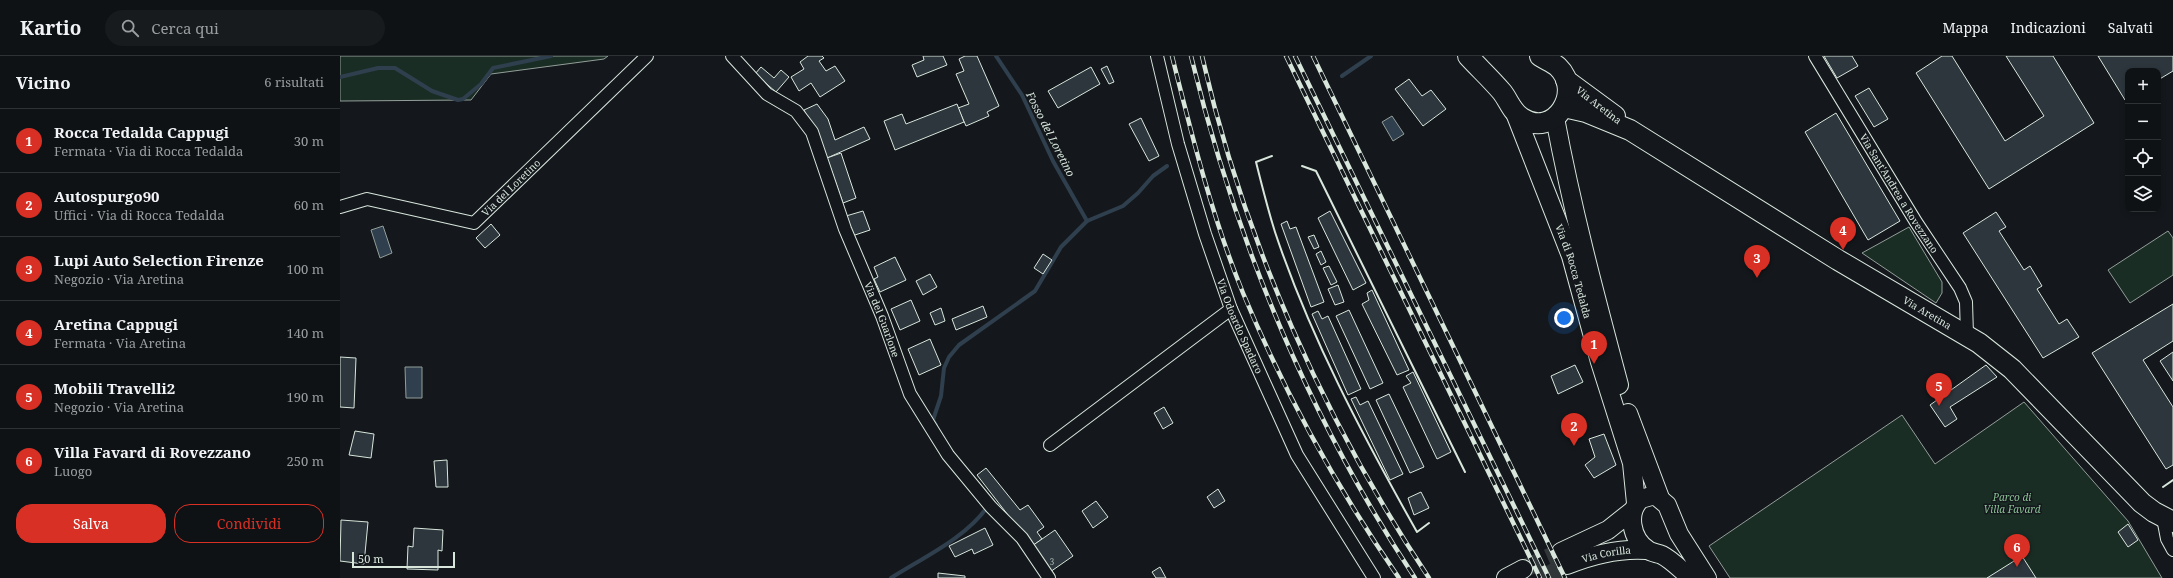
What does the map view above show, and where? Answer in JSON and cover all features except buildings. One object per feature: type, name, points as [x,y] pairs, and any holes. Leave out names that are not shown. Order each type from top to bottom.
[{"type":"main road","points":[[1468,56],[1503,93],[1515,113],[1523,119],[1537,123],[1560,112],[1568,95],[1566,80]]},
{"type":"main road","name":"Via Aretina","points":[[1540,56],[1558,68],[1566,80],[1595,100],[1630,130],[1833,257],[1967,335],[1997,356],[2012,369],[2123,485],[2148,508],[2168,520]]},
{"type":"main road","name":"Via Aretina","points":[[1560,112],[1586,112],[1630,130]]},
{"type":"street","name":"Via del Loretino","points":[[340,207],[368,199],[474,223],[647,56]]},
{"type":"street","name":"Via del Guarlone","points":[[732,56],[767,94],[796,111],[812,132],[845,229],[882,316],[910,394],[948,455],[990,505],[1022,538],[1049,578]]},
{"type":"street","name":"Via Odoardo Spadaro","points":[[1158,56],[1178,144],[1205,234],[1231,309],[1297,455],[1373,577]]},
{"type":"street","name":"Via Sant'Andrea a Rovezzano","points":[[1815,56],[1916,222],[1963,294],[1967,311],[1967,335]]},
{"type":"street","name":"Via di Rocca Tedalda","points":[[1560,112],[1561,157],[1586,265],[1619,385],[1660,498],[1671,512],[1679,534],[1707,578]]},
{"type":"street","name":"Via di Rocca Tedalda","points":[[1515,113],[1571,256],[1600,362],[1632,463],[1635,533],[1642,544],[1691,578]]},
{"type":"street","points":[[1050,445],[1231,309]]},
{"type":"street","points":[[1634,507],[1647,496],[1655,496],[1660,498]]},
{"type":"street","name":"Via Corilla","points":[[1634,507],[1608,530],[1564,559],[1635,549],[1654,552]]},
{"type":"street","name":"Via Aretina","points":[[2168,520],[2167,539],[2173,550]]},
{"type":"street","points":[[1654,552],[1676,547],[1679,534]]},
{"type":"street","points":[[1506,578],[1524,569]]},
{"type":"green space","points":[[340,56],[608,56],[604,59],[491,74],[471,100],[340,101]]},
{"type":"green space","points":[[1909,227],[1942,282],[1942,293],[1936,303],[1862,253]]},
{"type":"green space","points":[[2168,231],[2173,238],[2173,275],[2130,303],[2108,270]]},
{"type":"green space","name":"Parco di Villa Favard","points":[[2024,402],[2128,521],[2162,578],[1730,578],[1709,546],[1902,415],[1935,464]]},
{"type":"water","points":[[1392,116],[1404,134],[1393,141],[1382,122]]},
{"type":"water","points":[[383,226],[392,253],[380,258],[371,230]]},
{"type":"water","points":[[405,367],[422,367],[422,398],[406,398]]},
{"type":"waterway","name":"Fosso del Loretino","points":[[340,77],[378,68],[395,68],[432,91],[458,100],[463,99],[481,84],[493,68],[551,56]]},
{"type":"waterway","name":"Fosso del Loretino","points":[[996,56],[1022,95],[1053,161],[1087,221]]},
{"type":"waterway","points":[[1342,76],[1371,56]]},
{"type":"waterway","points":[[936,425],[933,420],[941,396],[944,368],[949,357],[959,345],[1035,291],[1061,247],[1087,221],[1123,206],[1138,193],[1153,176],[1167,166]]},
{"type":"waterway","points":[[891,578],[944,546],[968,528],[988,506]]},
{"type":"tunnel","points":[[1523,569],[1561,552]]},
{"type":"tunnel","points":[[1543,578],[1567,565]]},
{"type":"railway","points":[[1172,56],[1212,206],[1232,264],[1259,331],[1294,404],[1333,475],[1354,510],[1399,578]]},
{"type":"railway","points":[[1191,56],[1209,125],[1230,194],[1280,327],[1309,392],[1342,455],[1377,517],[1415,578]]},
{"type":"railway","points":[[1202,56],[1240,193],[1265,261],[1292,327],[1322,392],[1355,456],[1391,518],[1429,578]]},
{"type":"railway","points":[[1286,56],[1540,578]]},
{"type":"railway","points":[[1295,56],[1549,578]]},
{"type":"railway","points":[[1313,56],[1565,578]]},
{"type":"wall","points":[[1272,156],[1256,162],[1275,232],[1304,310],[1358,423],[1417,532],[1429,523]]},
{"type":"wall","points":[[1302,166],[1316,171],[1465,472]]},
{"type":"wall","points":[[2163,487],[2173,480]]},
{"type":"place","name":"Aretina Cappugi","points":[[1843,250]]},
{"type":"place","name":"Lupi Auto Selection Firenze","points":[[1757,278]]},
{"type":"place","name":"Rocca Tedalda Cappugi","points":[[1594,364]]},
{"type":"place","name":"Mobili Travelli2","points":[[1939,406]]},
{"type":"place","name":"Autospurgo90","points":[[1574,446]]},
{"type":"place","name":"Villa Favard di Rovezzano","points":[[2017,567]]}]
